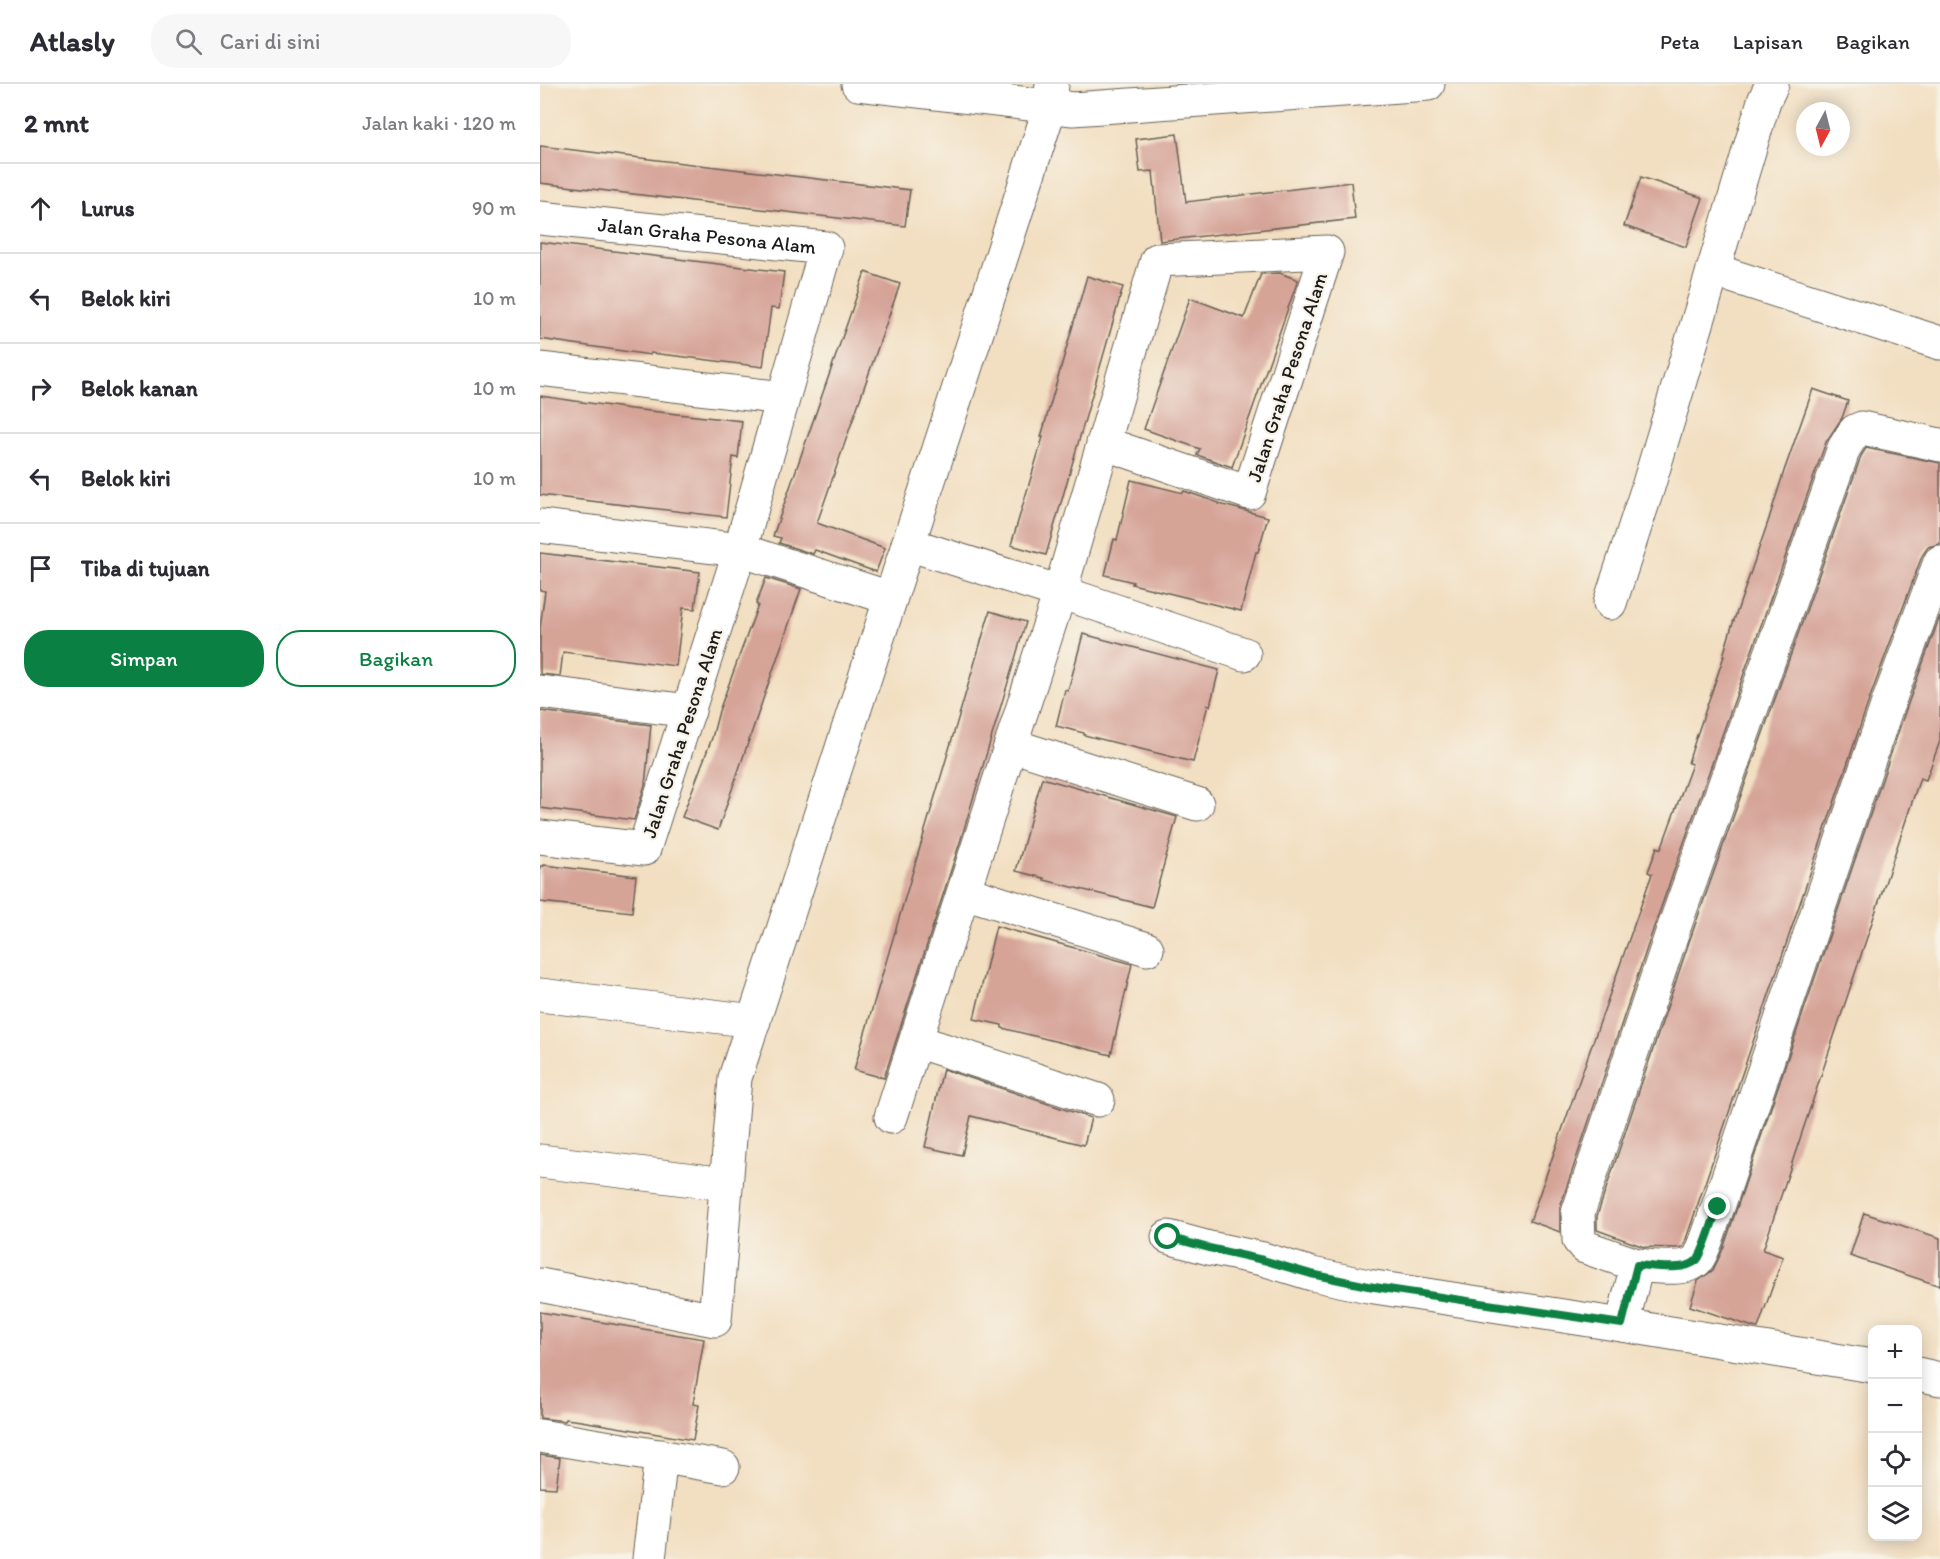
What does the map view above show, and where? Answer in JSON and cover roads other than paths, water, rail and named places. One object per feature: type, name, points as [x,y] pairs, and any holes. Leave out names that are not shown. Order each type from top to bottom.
[{"type":"street","points":[[858,84],[1051,95],[1073,109],[1428,84]]},
{"type":"street","points":[[1610,603],[1648,487],[1764,101],[1772,84]]},
{"type":"street","points":[[540,1285],[714,1320],[735,1078],[1051,95]]},
{"type":"street","name":"Jalan Graha Pesona Alam","points":[[540,218],[826,248],[740,550],[644,849],[540,837]]},
{"type":"street","name":"Jalan Graha Pesona Alam","points":[[891,1117],[1060,592],[1103,443],[1156,260],[1327,252],[1249,493],[1103,443]]},
{"type":"street","points":[[1713,270],[1940,343]]},
{"type":"street","points":[[540,369],[783,398]]},
{"type":"street","points":[[1940,445],[1862,428],[1856,431],[1844,448],[1671,936],[1578,1213],[1579,1240],[1585,1247],[1637,1265],[1673,1267],[1687,1265],[1697,1260],[1887,706],[1940,562]]},
{"type":"street","points":[[540,526],[740,550],[890,598]]},
{"type":"street","points":[[908,544],[1244,654]]},
{"type":"street","points":[[540,692],[689,711]]},
{"type":"street","points":[[1011,745],[1197,804]]},
{"type":"street","points":[[964,892],[1147,949]]},
{"type":"street","points":[[540,995],[754,1021]]},
{"type":"street","points":[[916,1041],[1098,1100]]},
{"type":"street","points":[[540,1161],[726,1184]]},
{"type":"street","points":[[1168,1237],[1311,1274],[1368,1286],[1622,1324],[1868,1365]]},
{"type":"street","points":[[1622,1324],[1637,1265]]},
{"type":"street","points":[[1922,1375],[1940,1378]]},
{"type":"street","points":[[540,1436],[723,1467]]},
{"type":"street","points":[[649,1559],[661,1456]]}]
